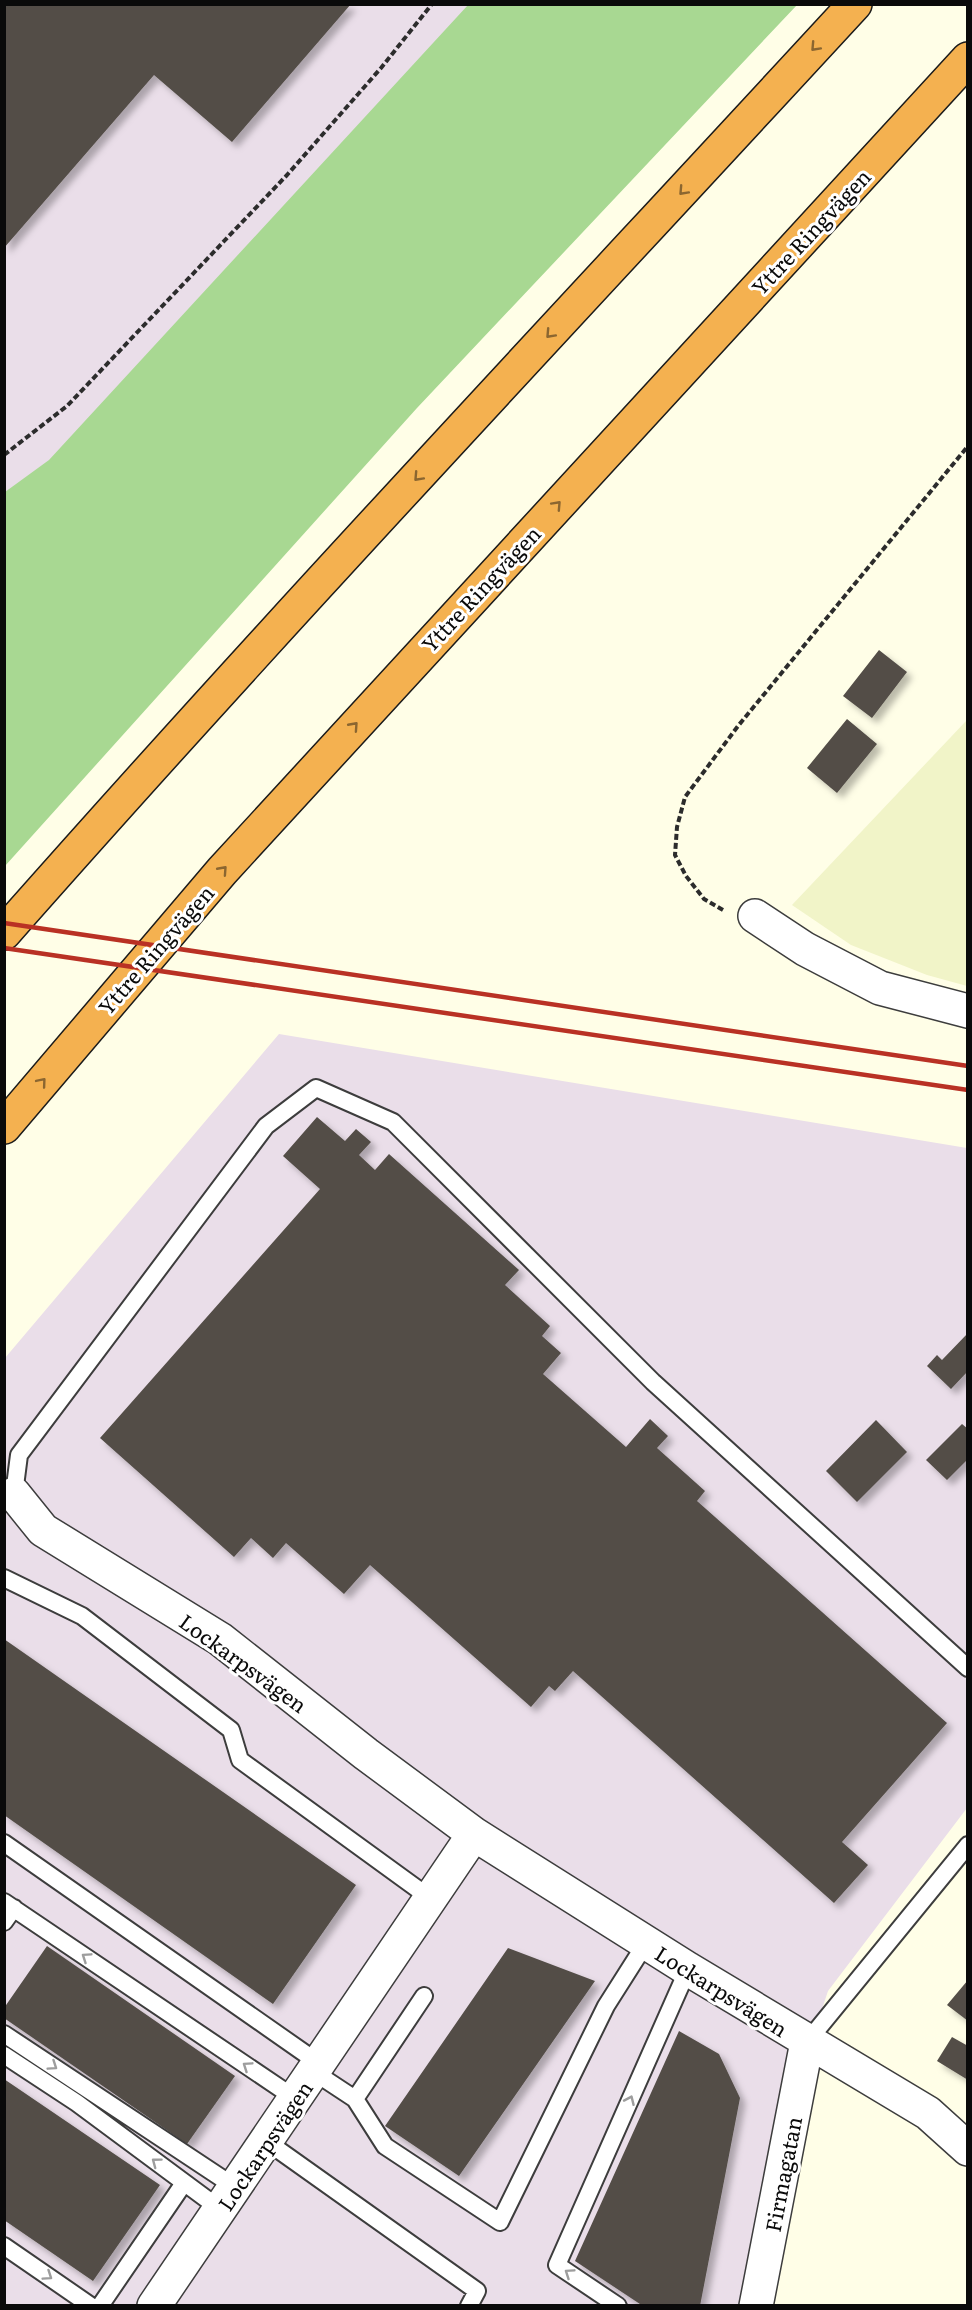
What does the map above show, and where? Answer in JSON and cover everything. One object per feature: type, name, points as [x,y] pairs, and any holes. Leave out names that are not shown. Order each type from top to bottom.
[{"type":"highway","points":[[4,933],[330,571],[855,4]]},
{"type":"highway","name":"Yttre Ringvägen","points":[[4,1127],[222,871],[968,59]]},
{"type":"street","points":[[755,916],[805,949],[880,988],[968,1011]]},
{"type":"street","name":"Lockarpsvägen","points":[[14,1494],[43,1530],[220,1639],[366,1754],[474,1834],[688,1970],[928,2114],[968,2149]]},
{"type":"street","name":"Lockarpsvägen","points":[[160,2303],[227,2198],[474,1834]]},
{"type":"street","name":"Firmagatan","points":[[756,2306],[807,2042]]},
{"type":"lane","points":[[14,1494],[19,1455],[266,1126],[316,1088],[393,1122],[653,1382],[968,1668]]},
{"type":"lane","points":[[4,1578],[82,1616],[231,1730],[240,1760],[430,1898]]},
{"type":"lane","points":[[4,1843],[317,2068],[355,2099],[385,2146],[500,2222],[606,2006],[646,1943]]},
{"type":"lane","points":[[807,2042],[968,1845]]},
{"type":"lane","points":[[8,1911],[296,2099]]},
{"type":"lane","points":[[618,2306],[557,2265],[688,1970]]},
{"type":"lane","points":[[355,2099],[424,1996]]},
{"type":"lane","points":[[4,2034],[227,2198]]},
{"type":"lane","points":[[4,2055],[77,2103],[184,2183],[227,2198]]},
{"type":"lane","points":[[266,2141],[477,2291],[469,2306]]},
{"type":"lane","points":[[100,2306],[184,2183]]},
{"type":"lane","points":[[4,2246],[91,2306]]},
{"type":"path","points":[[4,455],[67,406],[238,227],[381,68],[432,4]]},
{"type":"path","points":[[755,916],[726,912],[704,899],[686,876],[675,855],[677,827],[686,797],[738,726],[968,446]]},
{"type":"shaded area","points":[[5,5],[494,5],[5,525]]},
{"type":"shaded area","points":[[279,1034],[967,1148],[967,1808],[828,1991],[789,2108],[747,2305],[5,2306],[5,1358]]},
{"type":"green space","points":[[468,5],[797,5],[417,408],[5,866],[5,492],[49,460]]},
{"type":"green space","points":[[967,720],[967,986],[927,975],[851,945],[792,905]]},
{"type":"building","points":[[4,4],[351,4],[232,142],[154,75],[4,248]]},
{"type":"building","points":[[879,650],[907,672],[872,718],[843,696]]},
{"type":"building","points":[[847,719],[877,744],[837,793],[807,768]]},
{"type":"building","points":[[317,1117],[345,1141],[356,1129],[371,1142],[359,1155],[375,1170],[389,1154],[519,1270],[505,1285],[550,1326],[542,1336],[561,1353],[543,1374],[626,1447],[650,1419],[668,1436],[657,1448],[705,1491],[697,1501],[947,1723],[842,1842],[868,1865],[834,1903],[573,1671],[555,1691],[549,1686],[531,1707],[370,1565],[344,1594],[286,1543],[273,1558],[251,1538],[234,1557],[100,1438],[320,1189],[283,1156]]},
{"type":"building","points":[[968,1333],[968,1371],[951,1389],[927,1366],[937,1355],[942,1360]]},
{"type":"building","points":[[876,1420],[907,1452],[857,1502],[826,1471]]},
{"type":"building","points":[[962,1424],[968,1429],[968,1459],[947,1480],[926,1460]]},
{"type":"building","points":[[4,1639],[356,1885],[273,2004],[4,1815]]},
{"type":"building","points":[[47,1946],[235,2076],[187,2144],[4,2018],[4,2008]]},
{"type":"building","points":[[508,1948],[595,1981],[459,2176],[385,2126]]},
{"type":"building","points":[[968,1980],[968,2021],[947,2005]]},
{"type":"building","points":[[679,2031],[719,2054],[740,2098],[700,2306],[643,2306],[575,2261]]},
{"type":"building","points":[[952,2037],[968,2046],[968,2080],[937,2061]]},
{"type":"building","points":[[4,2079],[160,2185],[93,2281],[4,2220]]},
{"type":"railway","points":[[4,923],[968,1066]]},
{"type":"railway","points":[[4,948],[968,1090]]}]
